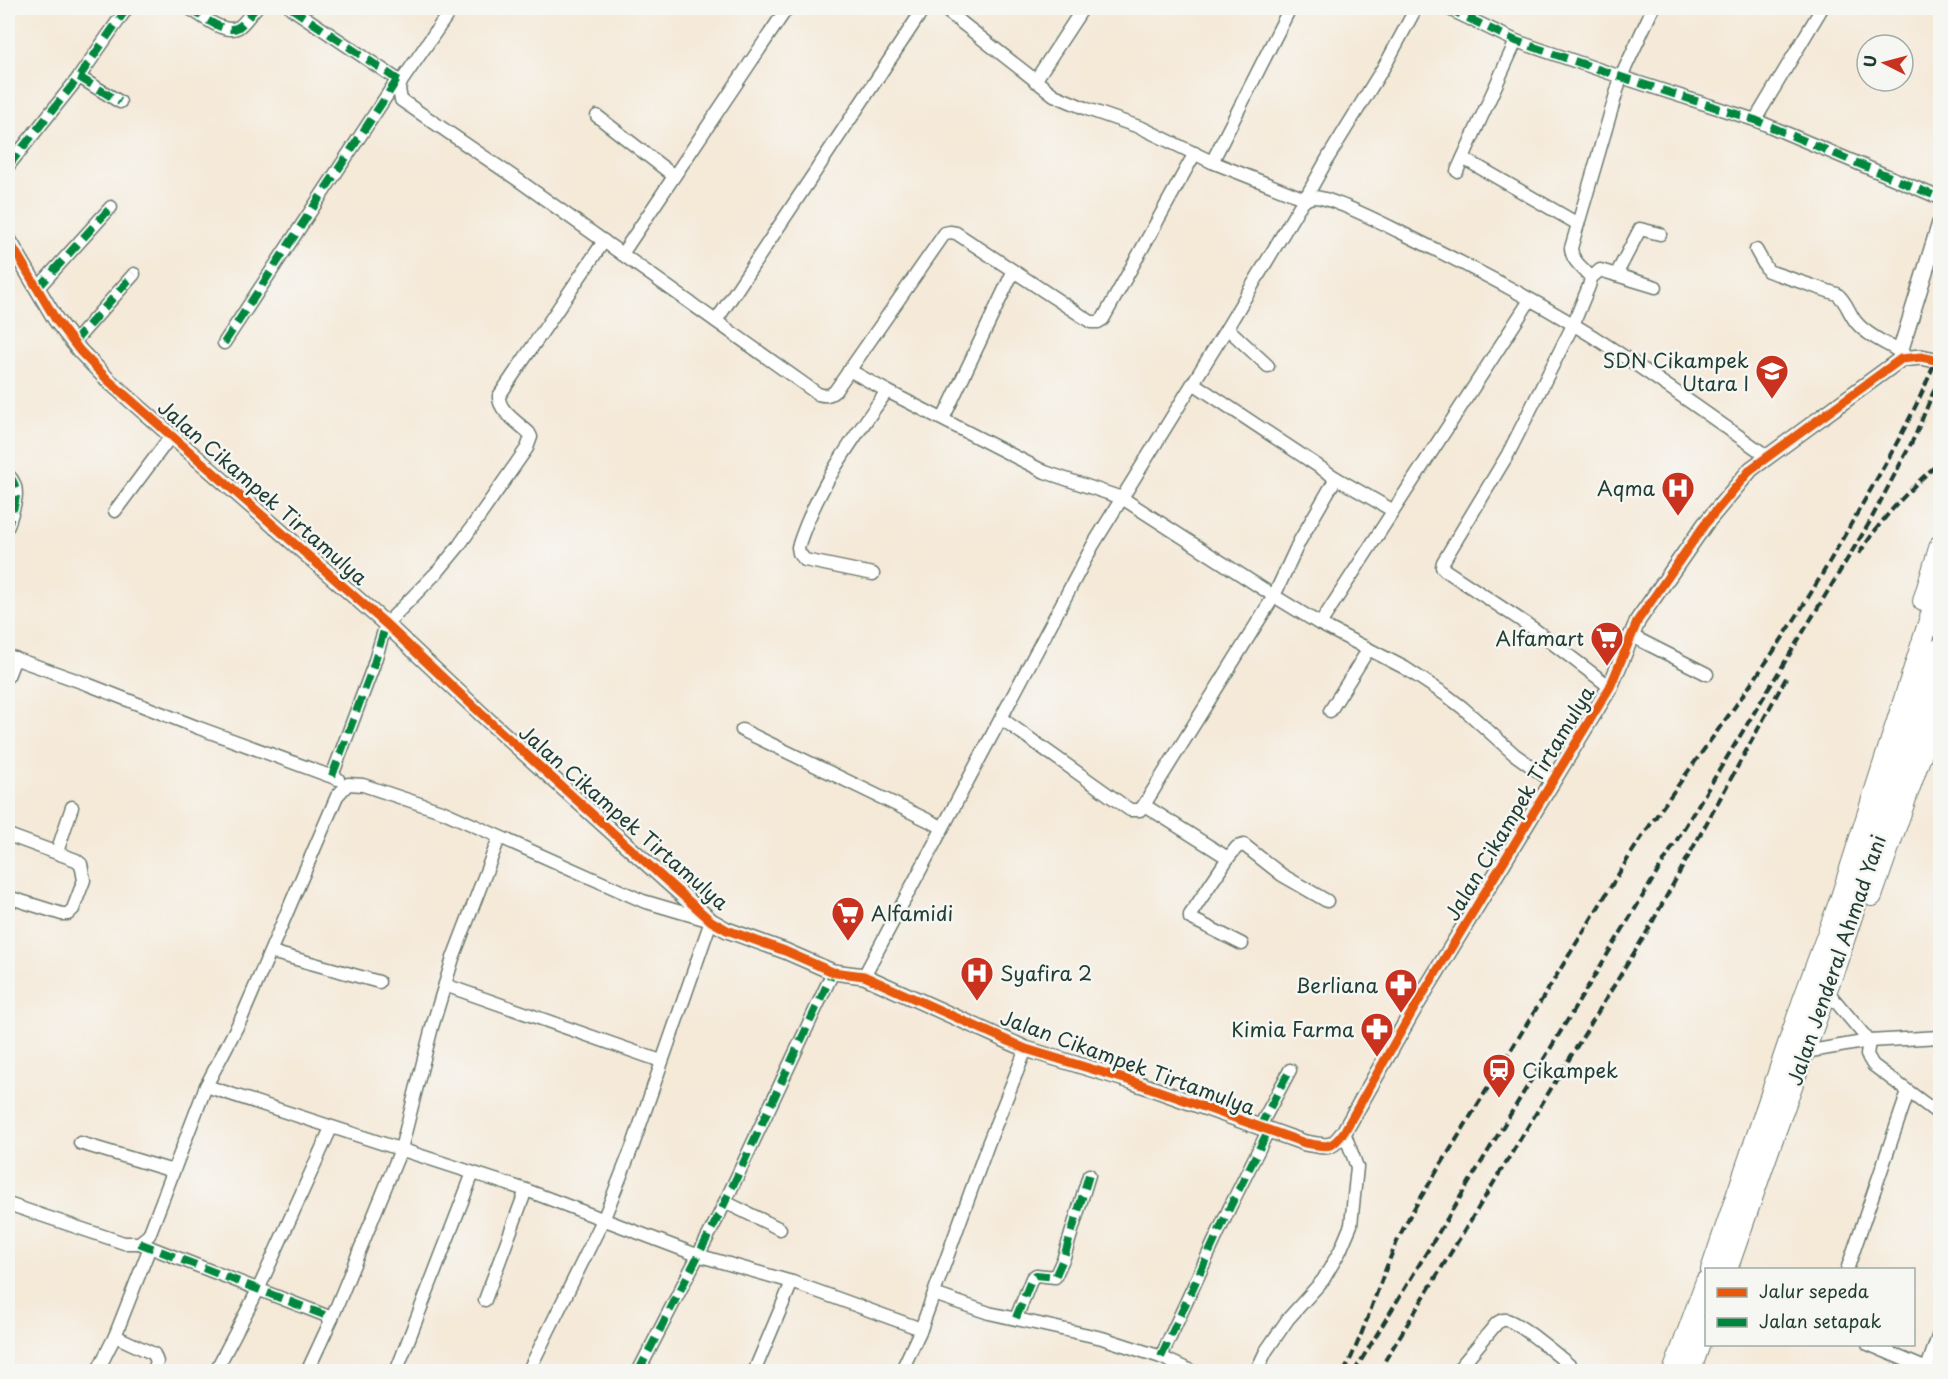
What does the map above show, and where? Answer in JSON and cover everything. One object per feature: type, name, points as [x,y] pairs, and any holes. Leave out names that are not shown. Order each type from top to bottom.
[{"type":"highway","points":[[1803,1000],[1817,934],[1941,545]]},
{"type":"highway","name":"Jalan Jenderal Ahmad Yani","points":[[1711,1268],[1803,1000],[1841,897],[1941,586]]},
{"type":"highway","name":"Jalan Jenderal Ahmad Yani","points":[[1727,1268],[1836,965],[1941,648]]},
{"type":"highway","points":[[1836,965],[1858,938],[1941,700]]},
{"type":"highway","points":[[1673,1371],[1705,1286]]},
{"type":"highway","points":[[1690,1371],[1705,1332]]},
{"type":"street","points":[[8,166],[79,77],[127,8]]},
{"type":"street","points":[[189,8],[220,26],[232,29],[241,26],[256,8]]},
{"type":"street","points":[[291,8],[399,81]]},
{"type":"street","points":[[224,343],[399,81],[452,8]]},
{"type":"street","points":[[622,254],[787,8]]},
{"type":"street","points":[[716,321],[924,8]]},
{"type":"street","points":[[943,8],[1035,81],[1070,103],[1142,128],[1212,162],[1305,199],[1314,197],[1325,199],[1381,222],[1448,255],[1613,349],[1768,457]]},
{"type":"street","points":[[1035,81],[1083,8]]},
{"type":"street","points":[[864,975],[1093,545],[1305,199],[1388,60],[1416,8]]},
{"type":"street","points":[[1447,8],[1516,41],[1755,120],[1941,198]]},
{"type":"street","points":[[1590,278],[1576,262],[1571,248],[1621,77],[1653,8]]},
{"type":"street","points":[[1755,120],[1822,8]]},
{"type":"street","points":[[1212,162],[1289,10]]},
{"type":"street","points":[[1457,171],[1516,41]]},
{"type":"street","points":[[79,77],[120,102]]},
{"type":"street","points":[[399,81],[401,100],[521,182],[818,394],[831,395],[945,233],[956,233],[1091,322],[1103,319],[1195,153]]},
{"type":"street","points":[[597,116],[674,176]]},
{"type":"street","points":[[1463,158],[1578,224]]},
{"type":"street","points":[[37,289],[111,207]]},
{"type":"street","points":[[1901,356],[1941,223]]},
{"type":"street","points":[[1616,275],[1640,229],[1659,234]]},
{"type":"street","name":"Jalan Cikampek Tirtamulya","points":[[8,239],[56,320],[73,343],[109,381],[386,624],[489,721],[711,921],[727,930],[785,951],[833,972],[864,975],[1026,1049],[1131,1081],[1305,1143],[1327,1146],[1335,1144],[1344,1132],[1412,1012],[1610,687],[1630,635],[1650,602],[1705,524],[1751,469],[1901,356]]},
{"type":"street","points":[[332,776],[373,667],[386,624],[434,576],[452,554],[527,448],[531,437],[529,433],[502,408],[498,402],[499,396],[604,241]]},
{"type":"street","points":[[1756,250],[1768,271],[1837,294],[1845,301],[1856,322],[1901,356],[1941,361]]},
{"type":"street","points":[[1610,687],[1534,629],[1442,567],[1508,454],[1573,325],[1590,278],[1600,270],[1656,287]]},
{"type":"street","points":[[943,419],[1013,272]]},
{"type":"street","points":[[73,343],[134,274]]},
{"type":"street","points":[[1320,624],[1530,300]]},
{"type":"street","points":[[1227,328],[1268,366]]},
{"type":"street","points":[[849,370],[1045,472],[1122,498],[1320,624],[1405,668],[1446,694],[1514,754],[1553,782]]},
{"type":"street","points":[[1193,383],[1336,477],[1392,510]]},
{"type":"street","points":[[873,574],[805,560],[799,553],[798,547],[811,511],[825,483],[887,391]]},
{"type":"street","points":[[115,511],[171,436]]},
{"type":"street","points":[[8,475],[16,484],[17,493],[8,526]]},
{"type":"street","points":[[1002,719],[1130,810],[1140,810],[1274,596],[1299,542],[1336,477]]},
{"type":"street","points":[[1630,635],[1707,674]]},
{"type":"street","points":[[1330,711],[1368,650]]},
{"type":"street","points":[[8,676],[11,657],[332,776],[348,784],[363,785],[444,812],[643,901],[711,921],[633,1145],[604,1218],[528,1371]]},
{"type":"street","points":[[742,730],[942,827]]},
{"type":"street","points":[[97,1371],[115,1336],[145,1245],[206,1086],[242,1017],[337,796],[348,784]]},
{"type":"street","points":[[1144,805],[1228,858]]},
{"type":"street","points":[[57,852],[72,807]]},
{"type":"street","points":[[8,836],[76,860],[81,864],[84,880],[73,909],[68,914],[8,897]]},
{"type":"street","points":[[307,1371],[332,1318],[401,1149],[432,1027],[453,958],[499,838]]},
{"type":"street","points":[[1242,944],[1190,918],[1237,847],[1244,845],[1281,875],[1327,901]]},
{"type":"street","points":[[271,952],[379,982]]},
{"type":"street","points":[[638,1371],[725,1202],[833,972]]},
{"type":"street","points":[[445,985],[661,1061]]},
{"type":"street","points":[[1827,991],[1869,1041],[1867,1055],[1873,1065],[1941,1115]]},
{"type":"street","points":[[1805,1052],[1869,1041],[1941,1037]]},
{"type":"street","points":[[901,1371],[921,1329],[981,1162],[1026,1049]]},
{"type":"street","points":[[1161,1357],[1290,1070]]},
{"type":"street","points":[[206,1086],[526,1190],[697,1255],[792,1282],[921,1329]]},
{"type":"street","points":[[1847,1268],[1908,1092]]},
{"type":"street","points":[[215,1371],[258,1290],[331,1128]]},
{"type":"street","points":[[1256,1371],[1266,1351],[1288,1319],[1323,1280],[1340,1251],[1351,1225],[1358,1167],[1344,1132]]},
{"type":"street","points":[[80,1143],[173,1171]]},
{"type":"street","points":[[396,1371],[473,1173]]},
{"type":"street","points":[[1016,1318],[1032,1278],[1036,1275],[1055,1277],[1064,1257],[1089,1175]]},
{"type":"street","points":[[485,1300],[526,1190]]},
{"type":"street","points":[[725,1202],[780,1229]]},
{"type":"street","points":[[8,1204],[124,1243],[145,1245],[332,1318]]},
{"type":"street","points":[[754,1371],[792,1282]]},
{"type":"street","points":[[934,1294],[989,1313],[1102,1338],[1161,1357],[1193,1371]]},
{"type":"street","points":[[1456,1371],[1497,1323],[1508,1320],[1577,1371]]},
{"type":"street","points":[[1873,1346],[1930,1370],[1941,1331]]},
{"type":"street","points":[[115,1336],[154,1354],[157,1362],[153,1371]]},
{"type":"railway","points":[[1344,1372],[1393,1251],[1412,1212],[1632,852],[1770,657],[1808,598],[1895,447],[1924,389],[1940,349]]},
{"type":"railway","points":[[1354,1372],[1868,525],[1915,436],[1940,376]]},
{"type":"railway","points":[[1859,554],[1896,505],[1940,462]]},
{"type":"railway","points":[[1378,1372],[1648,930],[1786,678]]},
{"type":"marked path","points":[[8,166],[79,77],[127,8]]},
{"type":"marked path","points":[[189,8],[214,24],[228,29],[240,26],[256,8]]},
{"type":"marked path","points":[[291,8],[401,82]]},
{"type":"marked path","points":[[1447,8],[1516,41],[1755,120],[1940,198]]},
{"type":"marked path","points":[[79,77],[120,102]]},
{"type":"marked path","points":[[224,343],[397,80]]},
{"type":"marked path","points":[[37,289],[111,207]]},
{"type":"marked path","points":[[73,343],[134,274]]},
{"type":"marked path","points":[[8,475],[13,480],[16,493],[8,526]]},
{"type":"marked path","points":[[332,776],[373,667],[386,624]]},
{"type":"marked path","points":[[638,1372],[719,1215],[833,972]]},
{"type":"marked path","points":[[1259,1128],[1290,1070]]},
{"type":"marked path","points":[[1161,1357],[1230,1207],[1268,1131]]},
{"type":"marked path","points":[[1016,1318],[1032,1278],[1036,1275],[1055,1277],[1064,1257],[1089,1175]]},
{"type":"marked path","points":[[139,1243],[332,1318]]},
{"type":"cycle path","points":[[8,239],[56,320],[80,351],[109,381],[386,624],[489,721],[711,921],[727,930],[785,951],[833,972],[864,976],[1026,1049],[1131,1081],[1305,1143],[1323,1146],[1331,1145],[1344,1132],[1412,1012],[1610,687],[1638,620],[1705,524],[1751,469],[1901,359],[1921,357],[1940,361]]},
{"type":"place","name":"SDN Cikampek Utara I","points":[[1772,400]]},
{"type":"place","name":"Aqma","points":[[1678,517]]},
{"type":"place","name":"Alfamart","points":[[1607,667]]},
{"type":"place","name":"Alfamidi","points":[[848,942]]},
{"type":"place","name":"Syafira 2","points":[[977,1002]]},
{"type":"place","name":"Berliana","points":[[1401,1014]]},
{"type":"place","name":"Kimia Farma","points":[[1377,1058]]},
{"type":"place","name":"Cikampek","points":[[1499,1099]]}]
